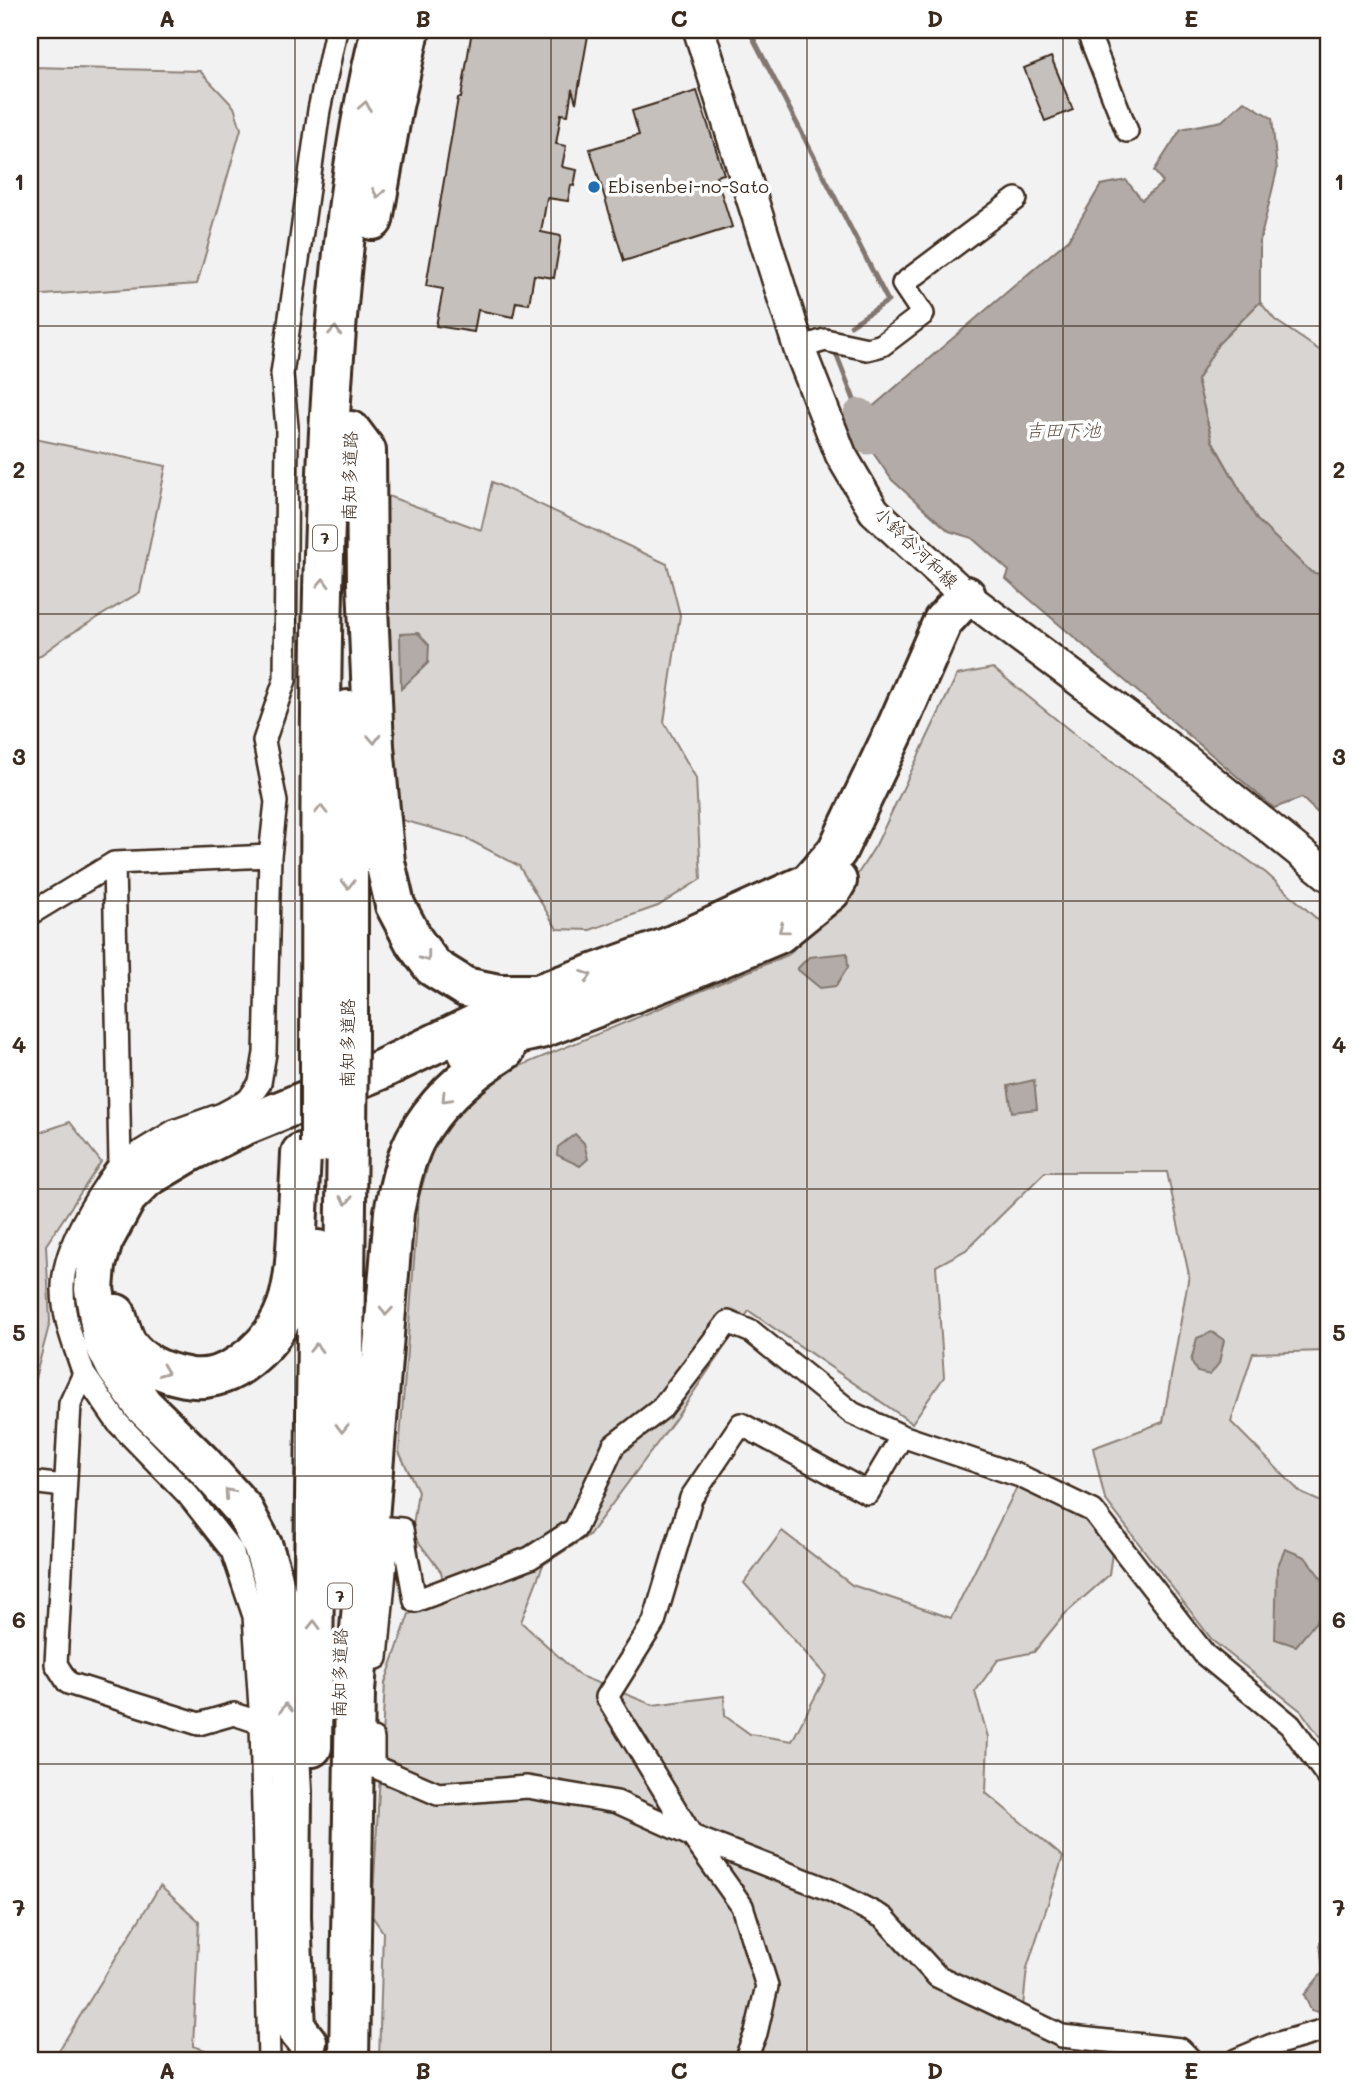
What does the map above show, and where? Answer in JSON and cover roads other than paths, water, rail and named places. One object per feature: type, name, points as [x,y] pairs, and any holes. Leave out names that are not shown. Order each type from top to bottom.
[{"type":"highway","name":"南知多道路","points":[[316,2054],[315,1396],[324,1053],[321,865],[323,584],[334,343],[344,235],[381,30]]},
{"type":"highway","name":"南知多道路","points":[[324,1053],[348,606],[351,431],[373,222],[393,106],[410,30]]},
{"type":"highway","points":[[351,431],[366,451],[367,583],[374,746],[386,862],[395,905],[414,941],[433,967],[465,988],[499,994],[539,1011]]},
{"type":"highway","points":[[316,2054],[296,2028],[291,1917],[292,1792],[283,1621],[272,1575],[263,1548],[243,1509],[201,1462],[143,1405],[116,1367],[103,1342],[94,1289],[96,1265],[103,1241],[127,1197],[146,1178],[190,1152],[241,1128],[380,1070],[539,1011],[680,975],[778,934],[831,891],[861,838],[960,627],[966,596]]},
{"type":"highway","points":[[323,1143],[294,1284],[286,1310],[259,1352],[232,1370],[217,1376],[195,1379],[176,1376],[151,1366],[127,1344],[113,1307],[113,1271],[124,1235],[145,1205],[171,1179],[201,1161],[253,1138],[513,1035],[539,1011]]},
{"type":"highway","points":[[349,2060],[355,1690],[394,1212],[401,1178],[415,1140],[438,1107],[539,1011]]},
{"type":"main road","name":"小鈴谷河和線","points":[[699,30],[799,348],[841,455],[874,511],[966,596],[1196,769],[1328,875]]},
{"type":"street","points":[[269,2060],[261,1723],[254,1616],[232,1551],[188,1495],[118,1423],[84,1374],[68,1329],[62,1289],[68,1255],[97,1196],[120,1164],[174,1131],[222,1114],[248,1100],[260,1083],[265,1053],[270,856],[276,802],[264,741],[285,680],[287,427],[282,374],[319,110],[336,30]]},
{"type":"street","points":[[1087,30],[1126,131]]},
{"type":"street","points":[[799,348],[825,340],[867,349],[882,345],[923,314],[903,284],[1016,199]]},
{"type":"street","points":[[30,914],[114,863],[270,856]]},
{"type":"street","points":[[114,863],[120,1164]]},
{"type":"street","points":[[1191,2060],[1180,2049],[1062,2036],[937,1976],[884,1918],[830,1890],[692,1836],[617,1802],[527,1787],[438,1794],[373,1766],[373,1692],[389,1528],[401,1529],[415,1601],[530,1558],[575,1529],[614,1445],[662,1408],[728,1322],[752,1332],[852,1413],[902,1436],[1020,1476],[1093,1511],[1205,1655],[1290,1725],[1328,1777]]},
{"type":"street","points":[[84,1374],[70,1404],[56,1664],[68,1683],[199,1724],[234,1714],[261,1723]]},
{"type":"street","points":[[745,2060],[756,2033],[767,1986],[742,1906],[692,1836],[607,1697],[654,1622],[691,1498],[741,1424],[868,1493],[902,1436]]},
{"type":"street","points":[[30,1482],[65,1486]]},
{"type":"street","points":[[1236,2060],[1272,2045],[1328,2029]]},
{"type":"water","name":"吉田下池","points":[[1244,101],[1272,118],[1277,170],[1260,241],[1260,302],[1218,344],[1197,380],[1212,441],[1257,520],[1311,572],[1328,576],[1328,823],[1302,798],[1274,808],[1006,579],[1009,571],[972,538],[949,531],[892,480],[864,440],[874,435],[870,409],[1069,239],[1101,185],[1126,180],[1142,200],[1163,182],[1154,171],[1181,129],[1222,121]]},
{"type":"water","points":[[418,633],[429,645],[428,663],[401,689],[400,634]]},
{"type":"water","points":[[847,953],[848,967],[836,986],[820,988],[797,969],[809,957]]},
{"type":"water","points":[[1034,1080],[1037,1109],[1012,1112],[1008,1086]]},
{"type":"water","points":[[575,1134],[584,1143],[588,1159],[580,1166],[557,1155],[558,1147]]},
{"type":"water","points":[[1212,1332],[1224,1340],[1219,1363],[1210,1375],[1197,1372],[1191,1361],[1197,1338]]},
{"type":"water","points":[[1285,1549],[1305,1557],[1328,1587],[1328,1607],[1296,1646],[1275,1639],[1277,1568]]},
{"type":"water","points":[[1328,1933],[1328,2015],[1311,2010],[1304,1995],[1323,1972],[1320,1942]]},
{"type":"waterway","points":[[749,30],[888,301],[851,325]]},
{"type":"waterway","points":[[835,351],[860,415]]},
{"type":"waterway","points":[[860,415],[868,438]]},
{"type":"place","name":"Ebisenbei-no-Sato","points":[[594,187]]}]
